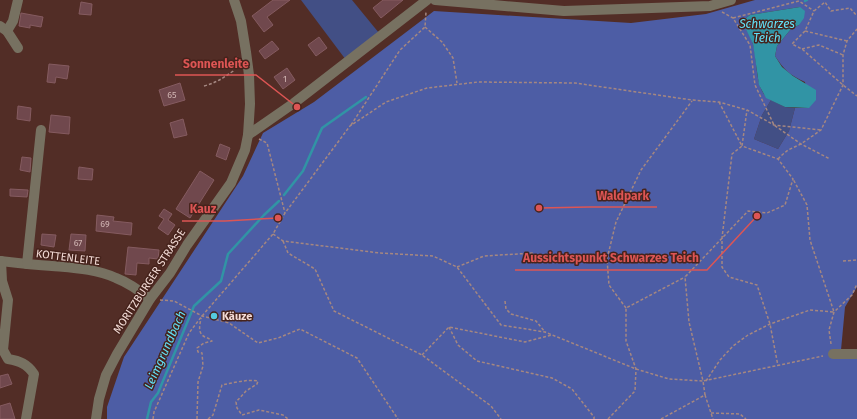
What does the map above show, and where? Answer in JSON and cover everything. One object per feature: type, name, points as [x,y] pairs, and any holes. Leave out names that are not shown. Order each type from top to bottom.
[{"type":"street","points":[[18,0],[13,21],[4,28],[18,48]]},
{"type":"street","name":"MORITZBURGER STRASSE","points":[[96,419],[99,399],[106,375],[124,342],[150,299],[170,273],[187,245],[231,183],[245,150],[248,135],[250,104],[246,52],[241,21],[234,0]]},
{"type":"street","points":[[248,135],[294,103],[427,0]]},
{"type":"street","points":[[435,0],[564,11],[710,6],[731,0]]},
{"type":"street","points":[[27,264],[41,130]]},
{"type":"street","points":[[0,261],[2,281],[8,300],[3,350],[8,359],[18,361],[30,368],[34,374],[26,419]]},
{"type":"street","name":"KOTTENLEITE","points":[[0,261],[78,268],[102,273],[128,284],[150,299]]},
{"type":"street","points":[[833,354],[857,354]]},
{"type":"path","points":[[774,125],[755,85],[750,45],[733,18],[799,1],[814,12]]},
{"type":"path","points":[[857,16],[850,8],[831,11],[825,2],[814,12],[805,31],[792,44],[802,49],[842,85],[857,96]]},
{"type":"path","points":[[153,419],[154,412],[189,333],[273,234],[285,213],[350,126],[400,50],[425,26],[442,42],[452,58],[457,84]]},
{"type":"path","points":[[778,159],[788,150],[801,144],[821,130],[842,85],[843,55],[847,42],[857,29]]},
{"type":"path","points":[[805,31],[847,42]]},
{"type":"path","points":[[802,49],[819,45],[843,55]]},
{"type":"path","points":[[204,86],[217,82],[233,71],[237,54],[246,52]]},
{"type":"path","points":[[350,126],[386,102],[426,88],[478,82],[575,83],[692,100],[720,102],[748,110],[774,125],[801,144],[830,159]]},
{"type":"path","points":[[608,419],[635,391],[636,370],[626,340],[626,308],[609,285],[607,259],[616,222],[641,170],[692,100]]},
{"type":"path","points":[[720,102],[742,146],[778,159],[793,179],[807,205],[810,240],[834,312]]},
{"type":"path","points":[[748,110],[742,146],[732,154],[722,238],[722,267],[729,277],[757,285],[770,324],[778,366]]},
{"type":"path","points":[[774,125],[821,130]]},
{"type":"path","points":[[268,143],[285,213]]},
{"type":"path","points":[[626,308],[685,277],[748,211],[767,213],[785,205],[793,179]]},
{"type":"path","points":[[273,234],[283,241],[380,253],[433,256],[457,267],[501,325],[545,332],[636,370],[670,379],[703,381],[833,354],[829,330],[834,312],[852,295],[857,284]]},
{"type":"path","points":[[283,241],[288,253],[315,269],[334,311],[422,355],[491,406],[501,419]]},
{"type":"path","points":[[457,267],[484,256],[534,253]]},
{"type":"path","points":[[843,260],[857,260]]},
{"type":"path","points":[[685,277],[690,322],[705,395],[713,419]]},
{"type":"path","points":[[150,299],[174,301],[202,316],[229,323],[258,343],[278,338],[300,329],[356,358],[398,419]]},
{"type":"path","points":[[506,300],[506,309],[511,314],[536,321],[545,332]]},
{"type":"path","points":[[706,380],[720,360],[733,346],[748,335],[770,324],[810,310],[834,312]]},
{"type":"path","points":[[197,419],[198,382],[203,366],[202,353],[198,352],[197,348],[204,343],[212,341],[199,331],[202,316]]},
{"type":"path","points":[[422,355],[449,327]]},
{"type":"path","points":[[449,327],[525,342],[552,336]]},
{"type":"path","points":[[449,327],[458,345],[477,361],[552,378],[572,389],[594,419]]},
{"type":"path","points":[[208,419],[213,415],[222,386],[254,380],[258,381],[257,384],[246,391],[236,402],[237,408],[242,415],[259,410],[283,415],[288,419]]},
{"type":"path","points":[[661,419],[705,395]]},
{"type":"path","points":[[711,413],[740,414],[746,419]]},
{"type":"shaded area","points":[[301,0],[352,0],[379,33],[346,60]]},
{"type":"shaded area","points":[[755,0],[857,0],[857,287],[845,307],[841,350],[857,351],[857,419],[107,419],[107,407],[124,357],[243,176],[263,133],[314,102],[434,11],[631,23],[706,14]],"holes":[[[800,7],[799,25],[791,29],[777,46],[775,56],[788,72],[805,82],[809,108],[795,108],[789,131],[778,149],[754,139],[762,115],[771,100],[766,96],[759,83],[755,51],[750,36],[742,21],[750,15]]]},
{"type":"shaded area","points":[[771,100],[785,107],[795,108],[789,131],[778,149],[754,139],[762,115]]},
{"type":"water","name":"Schwarzes Teich","points":[[800,7],[805,11],[804,18],[799,25],[791,29],[777,46],[775,56],[782,67],[793,76],[816,90],[816,100],[809,108],[785,107],[766,98],[759,85],[753,44],[742,21],[750,15]]},
{"type":"building","points":[[273,0],[290,0],[267,17],[273,25],[264,32],[252,16]]},
{"type":"building","points":[[383,0],[403,0],[381,18],[373,8]]},
{"type":"building","points":[[81,2],[92,4],[91,15],[79,14]]},
{"type":"building","points":[[21,13],[43,17],[41,27],[30,25],[30,28],[19,26]]},
{"type":"building","points":[[319,37],[327,48],[316,56],[308,45]]},
{"type":"building","points":[[272,41],[279,49],[265,59],[259,51]]},
{"type":"building","points":[[49,64],[69,66],[67,79],[56,77],[55,83],[47,82]]},
{"type":"building","points":[[287,68],[295,80],[283,89],[274,77]]},
{"type":"building","points":[[180,83],[185,100],[164,106],[159,90]]},
{"type":"building","points":[[18,106],[31,108],[30,121],[17,119]]},
{"type":"building","points":[[51,115],[70,117],[69,134],[49,132]]},
{"type":"building","points":[[183,119],[187,135],[174,138],[170,123]]},
{"type":"building","points":[[220,144],[230,148],[226,160],[216,156]]},
{"type":"building","points":[[22,157],[31,158],[30,172],[20,170]]},
{"type":"building","points":[[79,167],[93,169],[92,180],[78,179]]},
{"type":"building","points":[[200,171],[214,180],[190,218],[176,209]]},
{"type":"building","points":[[10,189],[28,190],[27,197],[10,196]]},
{"type":"building","points":[[164,209],[172,214],[168,220],[175,225],[168,235],[158,228],[164,219],[159,216]]},
{"type":"building","points":[[97,215],[114,217],[113,221],[132,223],[131,235],[96,231]]},
{"type":"building","points":[[42,234],[56,235],[54,247],[41,245]]},
{"type":"building","points":[[71,234],[86,235],[85,251],[69,250]]},
{"type":"building","points":[[128,247],[159,250],[158,259],[149,258],[149,264],[137,263],[136,275],[125,274]]},
{"type":"building","points":[[8,374],[12,384],[0,388],[0,376]]},
{"type":"building","points":[[10,403],[15,419],[0,419],[0,406]]},
{"type":"waterway","name":"Leimgrundbach","points":[[284,195],[303,171],[322,128],[366,97]]},
{"type":"waterway","name":"Leimgrundbach","points":[[147,419],[151,402],[158,393],[194,306],[221,281],[228,254],[279,201]]},
{"type":"place","name":"Sonnenleite","points":[[297,107]]},
{"type":"place","name":"Waldpark","points":[[539,208]]},
{"type":"place","name":"Aussichtspunkt Schwarzes Teich","points":[[757,216]]},
{"type":"place","name":"Kauz","points":[[278,218]]},
{"type":"place","name":"Käuze","points":[[214,316]]}]
